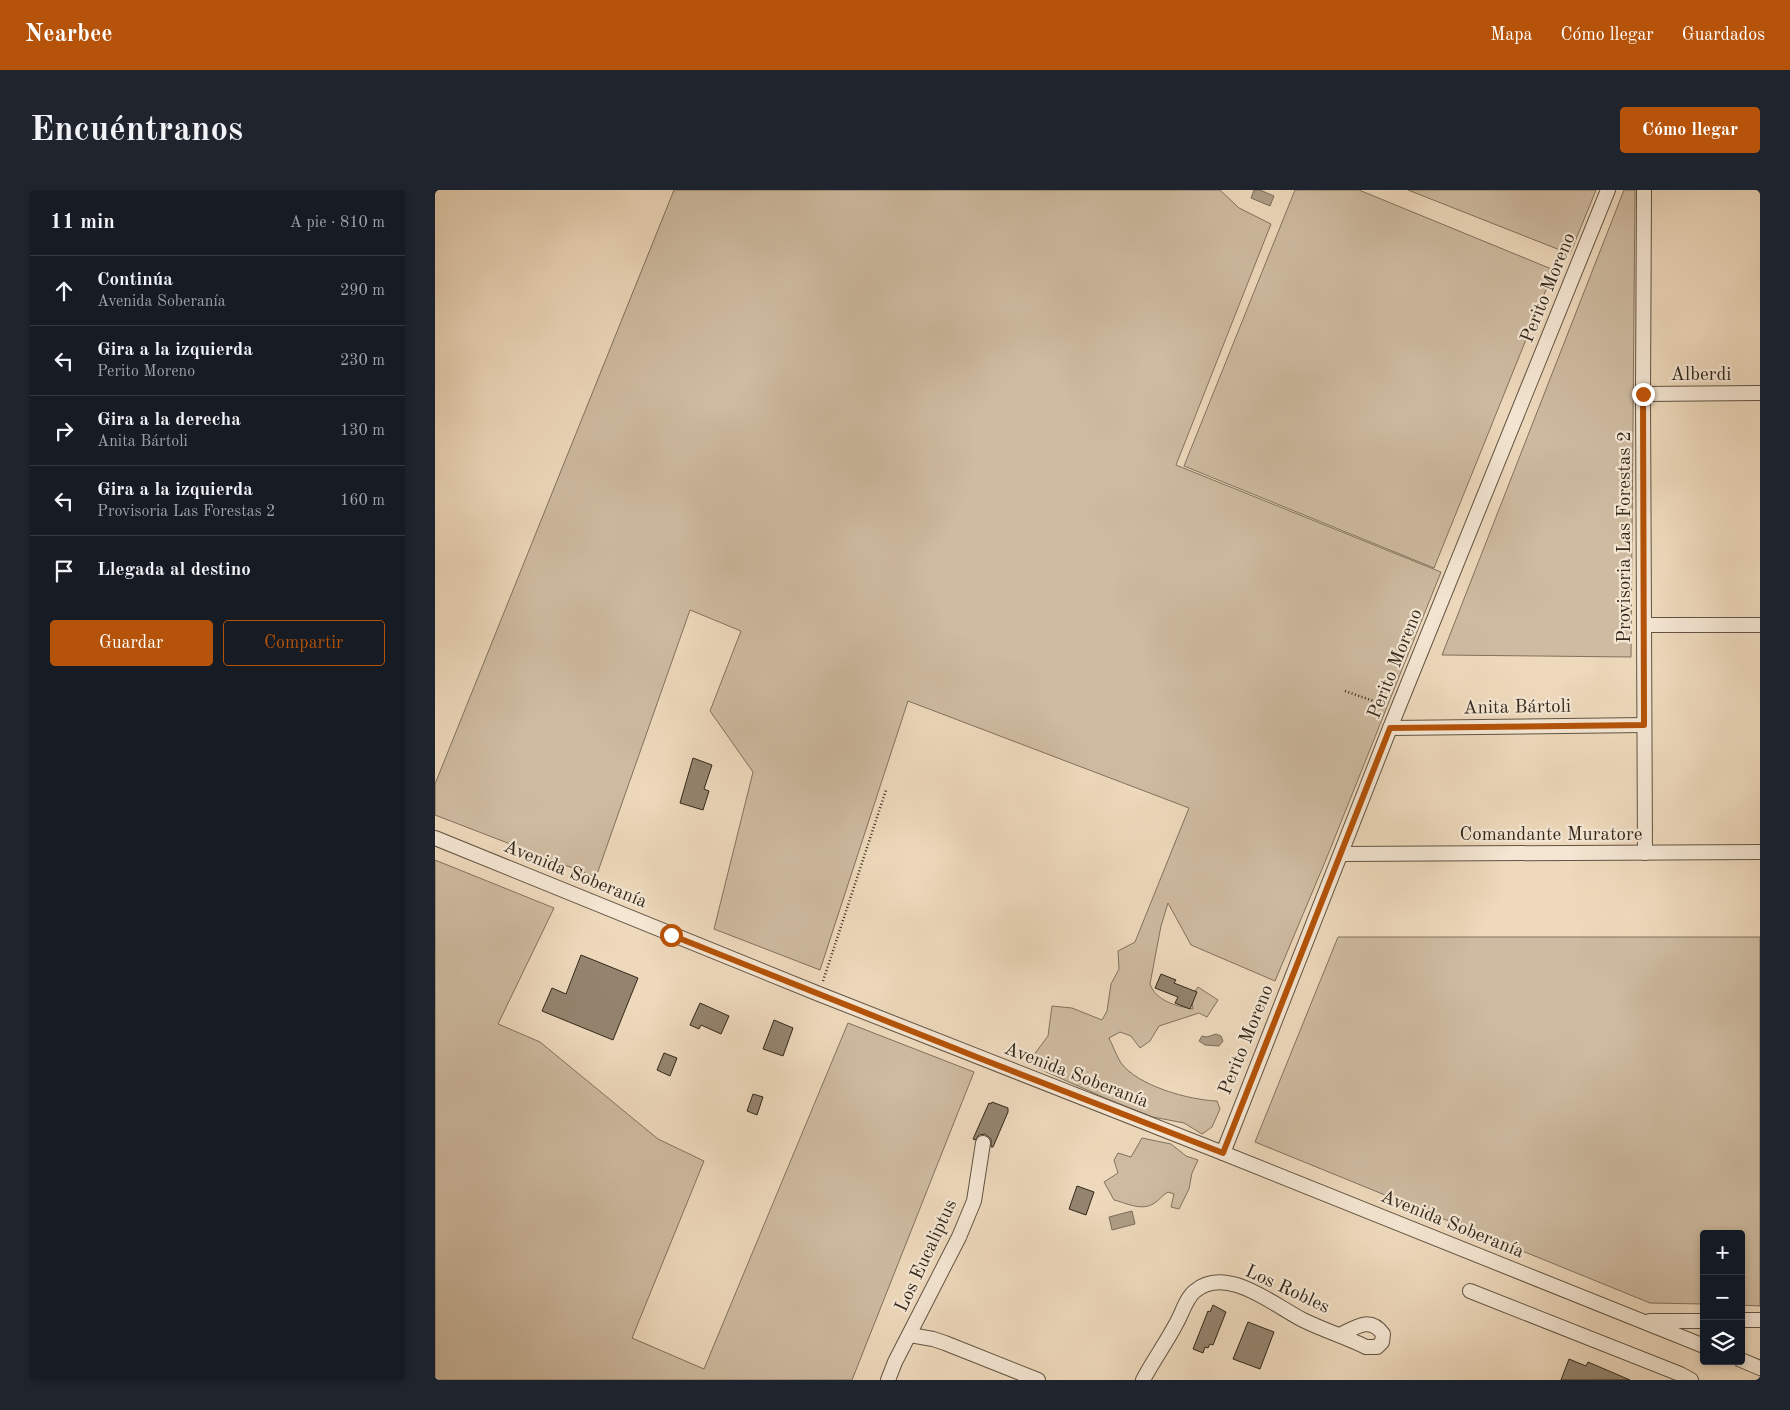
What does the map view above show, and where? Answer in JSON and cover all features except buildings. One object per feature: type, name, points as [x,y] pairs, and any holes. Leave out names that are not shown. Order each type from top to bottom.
[{"type":"street","name":"Perito Moreno","points":[[1223,1153],[1390,728],[1609,190]]},
{"type":"street","name":"Provisoria Las Forestas 2","points":[[1644,190],[1645,853]]},
{"type":"street","name":"Alberdi","points":[[1643,394],[1760,393]]},
{"type":"street","points":[[1644,625],[1760,625]]},
{"type":"street","name":"Anita Bártoli","points":[[1390,728],[1644,725]]},
{"type":"street","name":"Avenida Soberanía","points":[[435,838],[819,994],[1223,1153],[1700,1344]]},
{"type":"street","name":"Comandante Muratore","points":[[1341,854],[1760,852]]},
{"type":"street","name":"Los Eucaliptus","points":[[887,1380],[959,1237],[973,1201],[983,1143]]},
{"type":"street","name":"Los Robles","points":[[1143,1380],[1176,1325],[1191,1294],[1209,1284],[1223,1282],[1242,1286],[1303,1320],[1341,1335]]},
{"type":"street","points":[[1470,1291],[1691,1380]]},
{"type":"street","points":[[1745,1320],[1760,1320]]},
{"type":"street","points":[[1642,1321],[1700,1321]]},
{"type":"street","points":[[910,1335],[945,1343],[1038,1380]]},
{"type":"street","points":[[1745,1362],[1760,1368]]},
{"type":"path","points":[[1345,691],[1398,709]]},
{"type":"path","points":[[819,994],[886,790]]},
{"type":"shaded area","points":[[674,190],[1220,190],[1239,208],[1271,224],[1176,465],[1441,572],[1327,857],[1275,981],[1191,945],[1168,903],[1161,926],[1150,984],[1153,990],[1167,1002],[1193,1009],[1191,997],[1198,987],[1218,1000],[1207,1017],[1199,1013],[1159,1026],[1150,1041],[1140,1048],[1131,1036],[1120,1032],[1109,1038],[1121,1063],[1129,1071],[1151,1085],[1179,1095],[1217,1101],[1220,1109],[1212,1127],[1202,1134],[1184,1123],[1153,1117],[1105,1098],[1033,1066],[1031,1063],[1036,1052],[1048,1036],[1052,1006],[1072,1008],[1102,1020],[1107,1011],[1111,984],[1119,969],[1118,951],[1135,942],[1189,808],[908,701],[820,970],[714,929],[753,772],[710,711],[741,631],[690,610],[596,877],[435,815],[435,784]]},
{"type":"shaded area","points":[[1254,190],[1260,190],[1274,196],[1270,206],[1251,198]]},
{"type":"shaded area","points":[[1295,190],[1359,190],[1554,270],[1434,568],[1184,466]]},
{"type":"shaded area","points":[[1408,190],[1596,190],[1570,254]]},
{"type":"shaded area","points":[[1624,190],[1635,190],[1631,657],[1442,655]]},
{"type":"shaded area","points":[[435,860],[554,908],[498,1024],[540,1042],[658,1139],[704,1161],[632,1338],[704,1369],[848,1023],[974,1072],[852,1380],[435,1380]]},
{"type":"shaded area","points":[[1338,937],[1760,937],[1760,1306],[1745,1305],[1745,1230],[1700,1230],[1700,1304],[1650,1303],[1255,1142]]},
{"type":"shaded area","points":[[1216,1034],[1221,1036],[1223,1041],[1219,1046],[1205,1045],[1199,1041],[1202,1036],[1207,1037]]},
{"type":"shaded area","points":[[1142,1138],[1171,1144],[1186,1156],[1198,1160],[1192,1173],[1189,1189],[1179,1209],[1171,1207],[1174,1194],[1168,1192],[1155,1203],[1144,1207],[1133,1206],[1114,1200],[1104,1182],[1118,1173],[1114,1160],[1118,1153],[1131,1157]]},
{"type":"shaded area","points":[[1132,1211],[1135,1224],[1112,1230],[1109,1217]]},
{"type":"route","points":[[671,935],[1223,1153],[1390,728],[1644,725],[1643,394]]}]
